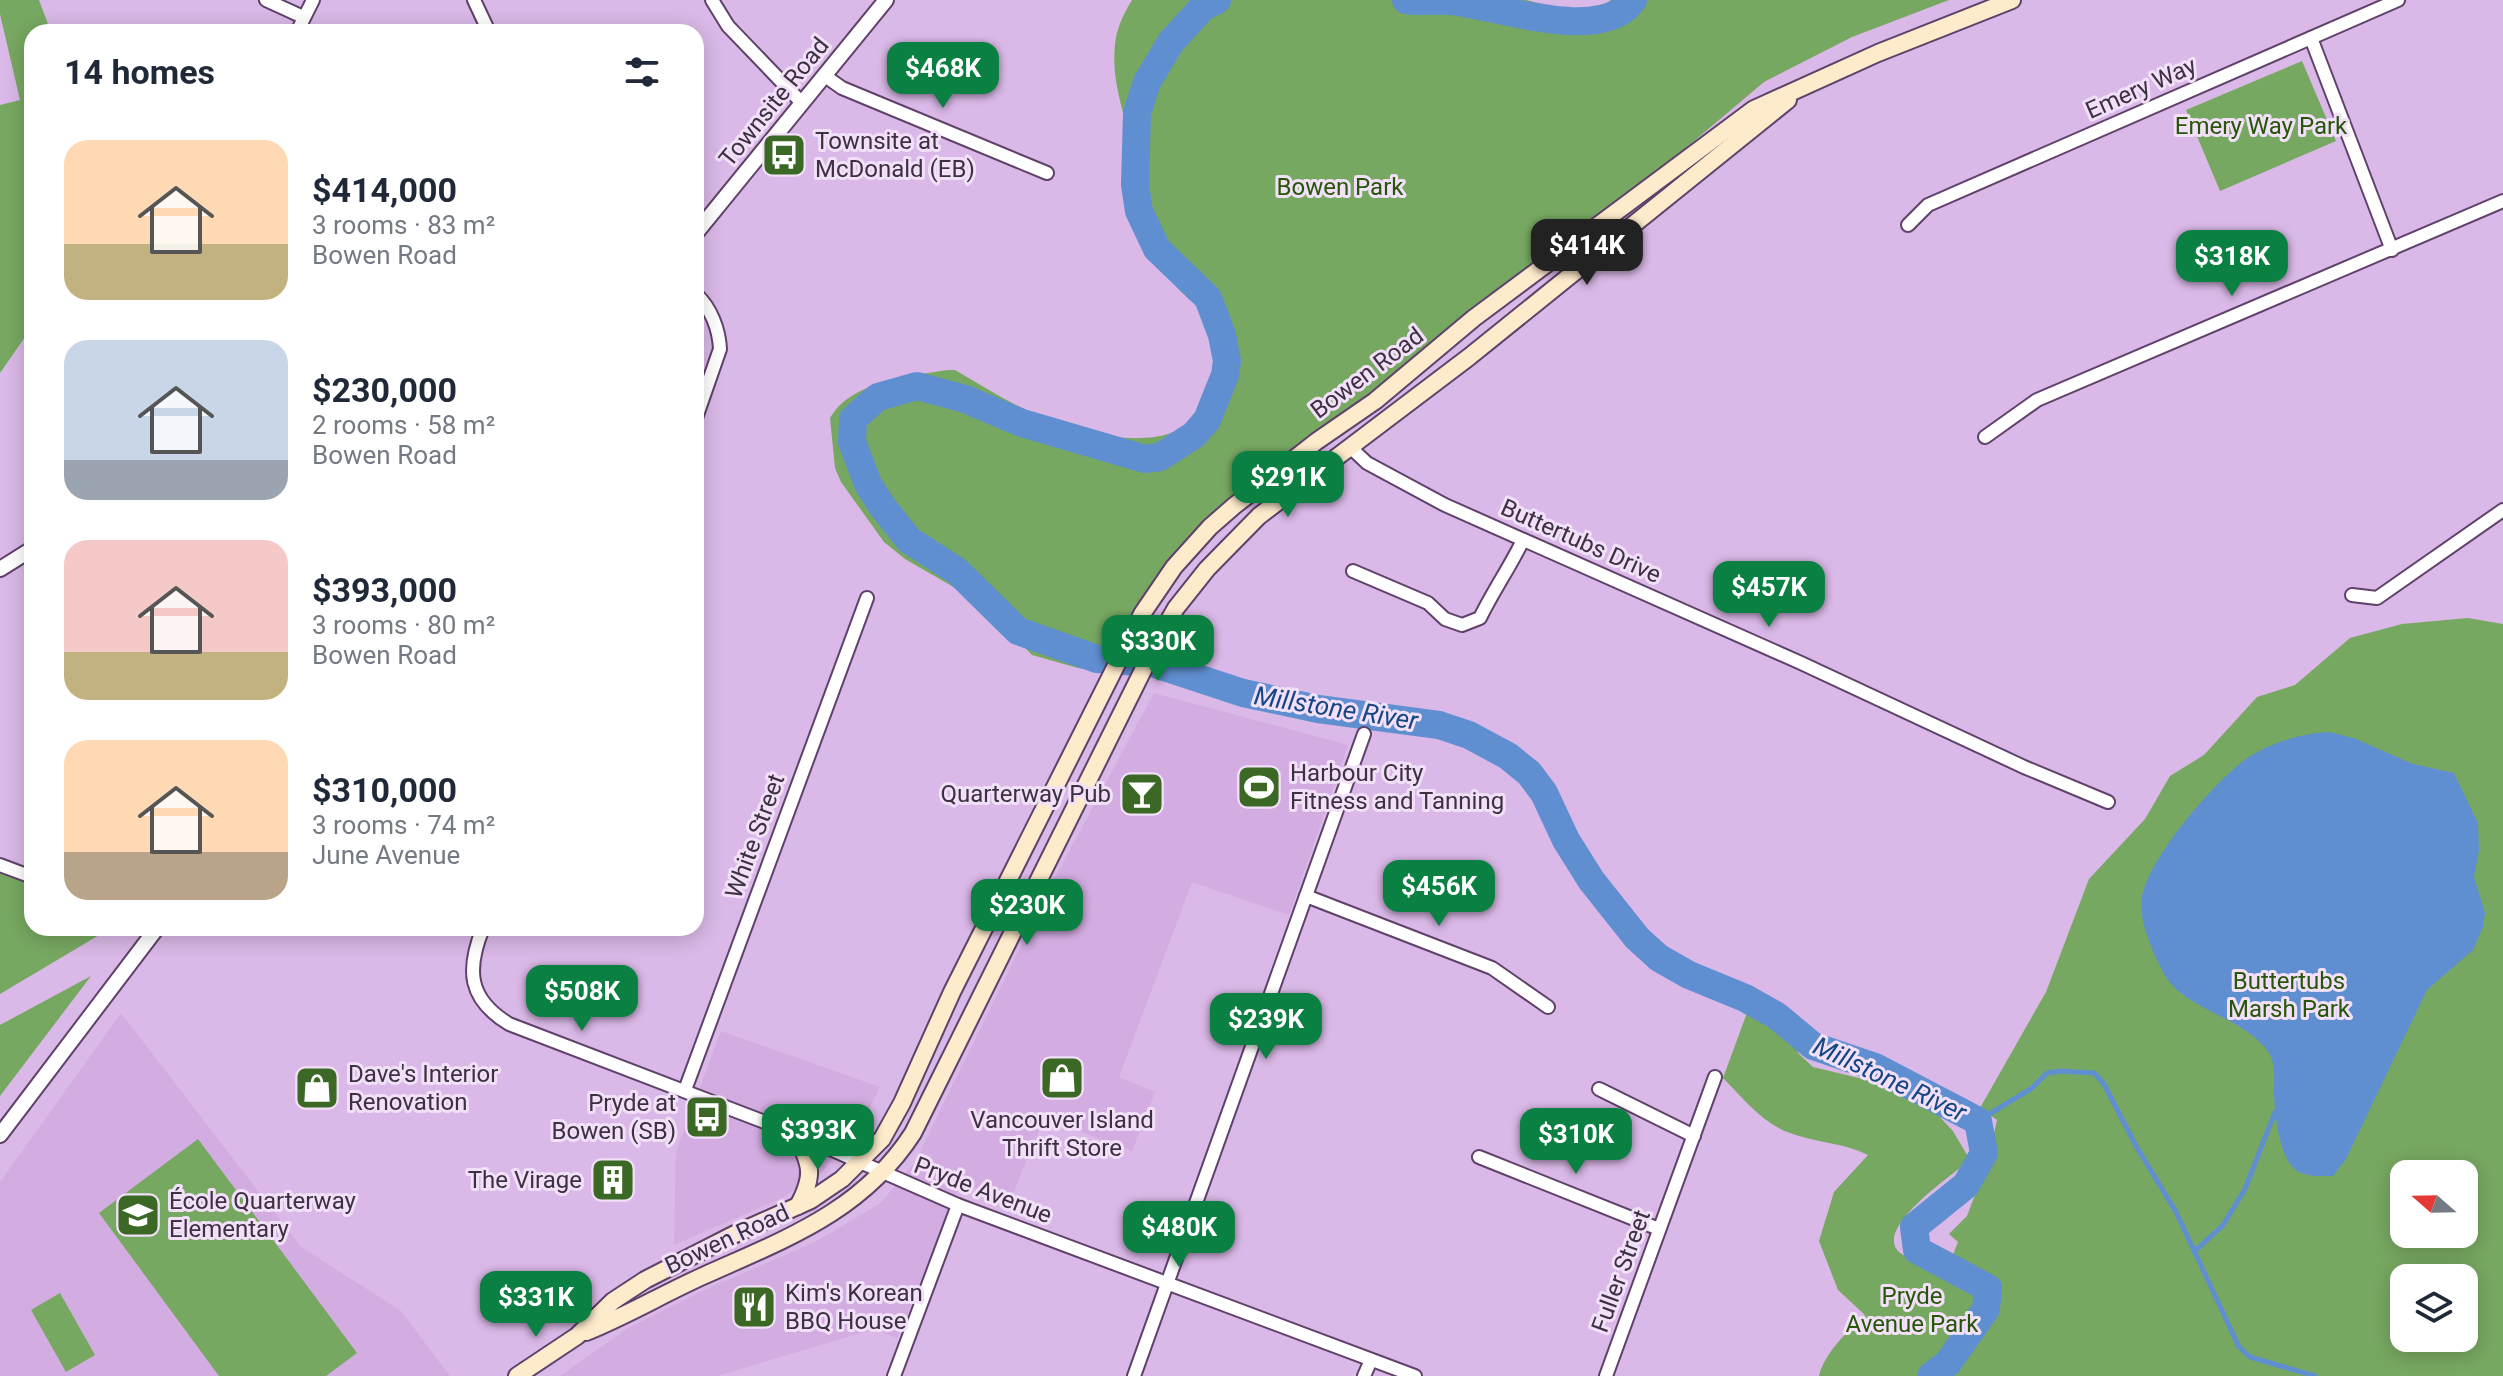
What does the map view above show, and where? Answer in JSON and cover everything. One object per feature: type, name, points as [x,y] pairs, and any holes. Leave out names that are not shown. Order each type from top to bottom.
[{"type":"main road","name":"Bowen Road","points":[[526,1373],[577,1336],[613,1301],[645,1280],[735,1234],[797,1208],[831,1188],[882,1139],[902,1103],[952,992],[1142,614],[1174,567],[1210,527],[1317,441],[1375,401],[1474,318],[1754,109],[1878,53],[2012,0]]},
{"type":"main road","name":"Bowen Road","points":[[577,1336],[626,1316],[668,1292],[817,1224],[858,1195],[881,1173],[913,1133],[1150,655],[1176,608],[1207,569],[1259,516],[1469,357],[1796,92]]},
{"type":"main road","points":[[796,1134],[807,1156],[810,1172],[808,1188],[797,1208]]},
{"type":"street","points":[[266,0],[303,17]]},
{"type":"street","points":[[300,24],[313,0]]},
{"type":"street","points":[[474,0],[485,24]]},
{"type":"street","points":[[712,0],[728,26],[802,103]]},
{"type":"street","name":"Townsite Road","points":[[704,223],[886,0]]},
{"type":"street","name":"Emery Way","points":[[1908,225],[1928,205],[2398,0]]},
{"type":"street","points":[[2311,38],[2392,250]]},
{"type":"street","points":[[825,76],[842,88],[1047,173]]},
{"type":"street","points":[[1985,437],[2037,400],[2503,201]]},
{"type":"street","points":[[704,305],[716,327],[720,349],[704,395]]},
{"type":"street","name":"Buttertubs Drive","points":[[1350,447],[1367,463],[1394,479],[1523,540],[2108,802]]},
{"type":"street","points":[[2352,595],[2377,598],[2503,510]]},
{"type":"street","points":[[1353,571],[1428,603],[1445,619],[1462,625],[1480,618],[1491,595],[1511,567],[1523,540]]},
{"type":"street","points":[[0,569],[24,557]]},
{"type":"street","name":"White Street","points":[[685,1090],[867,598]]},
{"type":"street","points":[[1134,1376],[1364,734]]},
{"type":"street","points":[[0,865],[24,874]]},
{"type":"street","points":[[1306,896],[1492,968],[1548,1007]]},
{"type":"street","points":[[0,1135],[151,936]]},
{"type":"street","name":"Pryde Avenue","points":[[480,936],[472,961],[475,989],[485,1007],[509,1024],[796,1134],[958,1205],[1415,1376]]},
{"type":"street","name":"Fuller Street","points":[[1606,1376],[1715,1077]]},
{"type":"street","points":[[1599,1089],[1694,1136]]},
{"type":"street","points":[[1479,1157],[1659,1229]]},
{"type":"street","points":[[894,1376],[958,1205]]},
{"type":"street","points":[[1364,1376],[1371,1360]]},
{"type":"shaded area","points":[[1154,693],[1348,745],[1289,915],[1192,882],[1119,1077],[1155,1092],[1132,1151],[1044,1118],[1010,1201],[961,1183],[897,1338],[874,1329],[717,1376],[560,1376],[628,1328],[700,1292],[815,1242],[881,1203],[915,1162],[1047,893]]},
{"type":"shaded area","name":"École Quarterway Elementary","points":[[121,1013],[301,1247],[401,1311],[450,1376],[0,1376],[0,1182]]},
{"type":"shaded area","points":[[721,1031],[880,1087],[862,1123],[822,1172],[782,1198],[674,1245],[676,1152]]},
{"type":"green space","points":[[0,0],[39,0],[48,24],[24,24],[24,338],[0,373],[0,105],[20,100],[0,14]]},
{"type":"green space","name":"Bowen Park","points":[[1132,0],[1526,0],[1559,8],[1594,11],[1611,0],[1949,0],[1852,37],[1764,82],[1642,185],[1234,509],[1128,633],[1113,673],[1078,668],[1032,655],[969,596],[905,559],[884,542],[841,482],[835,468],[830,418],[852,396],[867,388],[900,378],[948,370],[955,370],[1040,416],[1080,430],[1126,438],[1170,434],[1189,425],[1213,401],[1226,375],[1224,349],[1205,314],[1177,287],[1166,270],[1148,231],[1139,200],[1114,58],[1119,27]]},
{"type":"green space","name":"Emery Way Park","points":[[2302,61],[2336,141],[2220,191],[2186,110]]},
{"type":"green space","name":"Buttertubs Marsh Park","points":[[2468,618],[2503,624],[2503,1376],[1819,1376],[1831,1351],[1865,1315],[1838,1290],[1819,1241],[1834,1192],[1868,1155],[1780,1129],[1754,1110],[1723,1078],[1748,1010],[1766,1023],[1785,1031],[1799,1054],[1813,1067],[1892,1086],[1934,1111],[1953,1131],[1970,1160],[1906,1216],[1897,1229],[1894,1242],[1904,1256],[1945,1275],[1958,1242],[1949,1234],[1967,1216],[1987,1163],[1997,1120],[1980,1108],[2046,992],[2089,879],[2145,819],[2170,776],[2204,755],[2257,697],[2295,685],[2350,638],[2402,624]]},
{"type":"green space","points":[[0,872],[24,880],[24,936],[98,936],[0,994]]},
{"type":"green space","points":[[91,976],[0,1096],[0,1025]]},
{"type":"green space","points":[[198,1139],[357,1353],[326,1376],[219,1376],[99,1213]]},
{"type":"green space","points":[[60,1293],[95,1355],[66,1372],[31,1310]]},
{"type":"water","points":[[2330,732],[2356,739],[2413,764],[2454,773],[2478,823],[2479,850],[2474,877],[2485,913],[2483,927],[2473,950],[2427,990],[2346,1159],[2333,1176],[2319,1176],[2297,1171],[2286,1156],[2277,1122],[2274,1069],[2270,1054],[2242,1028],[2196,1003],[2171,983],[2152,948],[2141,907],[2144,890],[2166,847],[2200,803],[2235,768],[2249,757],[2278,743],[2299,736]]},
{"type":"waterway","name":"Millstone River","points":[[1217,0],[1203,7],[1171,42],[1147,82],[1137,113],[1135,185],[1139,211],[1157,249],[1208,298],[1222,335],[1227,361],[1225,375],[1207,420],[1194,435],[1160,457],[1145,459],[1022,423],[965,399],[917,386],[878,397],[853,419],[852,442],[868,484],[909,540],[957,571],[1018,631],[1097,659],[1152,663],[1243,693],[1318,709],[1439,725],[1469,735],[1508,756],[1529,773],[1544,793],[1566,840],[1591,880],[1637,938],[1659,958],[1777,1016],[1813,1046],[1875,1067],[1978,1121],[1984,1153],[1966,1185],[1914,1227],[1917,1250],[1988,1288],[1986,1309],[1948,1363],[1931,1376]]},
{"type":"waterway","name":"Millstone River","points":[[1406,0],[1450,1],[1573,21],[1598,20],[1618,13],[1633,0]]},
{"type":"waterway","points":[[1978,1121],[2032,1088],[2047,1073],[2094,1073],[2104,1084],[2136,1146],[2176,1212],[2239,1347],[2250,1357],[2315,1376]]},
{"type":"waterway","points":[[2194,1252],[2223,1225],[2245,1189],[2275,1112]]},
{"type":"place","name":"Townsite at McDonald (EB)","points":[[784,155]]},
{"type":"place","name":"Harbour City Fitness and Tanning","points":[[1259,787]]},
{"type":"place","name":"Quarterway Pub","points":[[1142,794]]},
{"type":"place","name":"Vancouver Island Thrift Store","points":[[1062,1078]]},
{"type":"place","name":"Dave's Interior Renovation","points":[[317,1088]]},
{"type":"place","name":"Pryde at Bowen (SB)","points":[[707,1117]]},
{"type":"place","name":"The Virage","points":[[613,1180]]},
{"type":"place","name":"École Quarterway Elementary","points":[[138,1215]]},
{"type":"place","name":"Kim's Korean BBQ House","points":[[754,1307]]},
{"type":"park label","name":"Pryde Avenue Park","points":[[1912,1310]]}]
